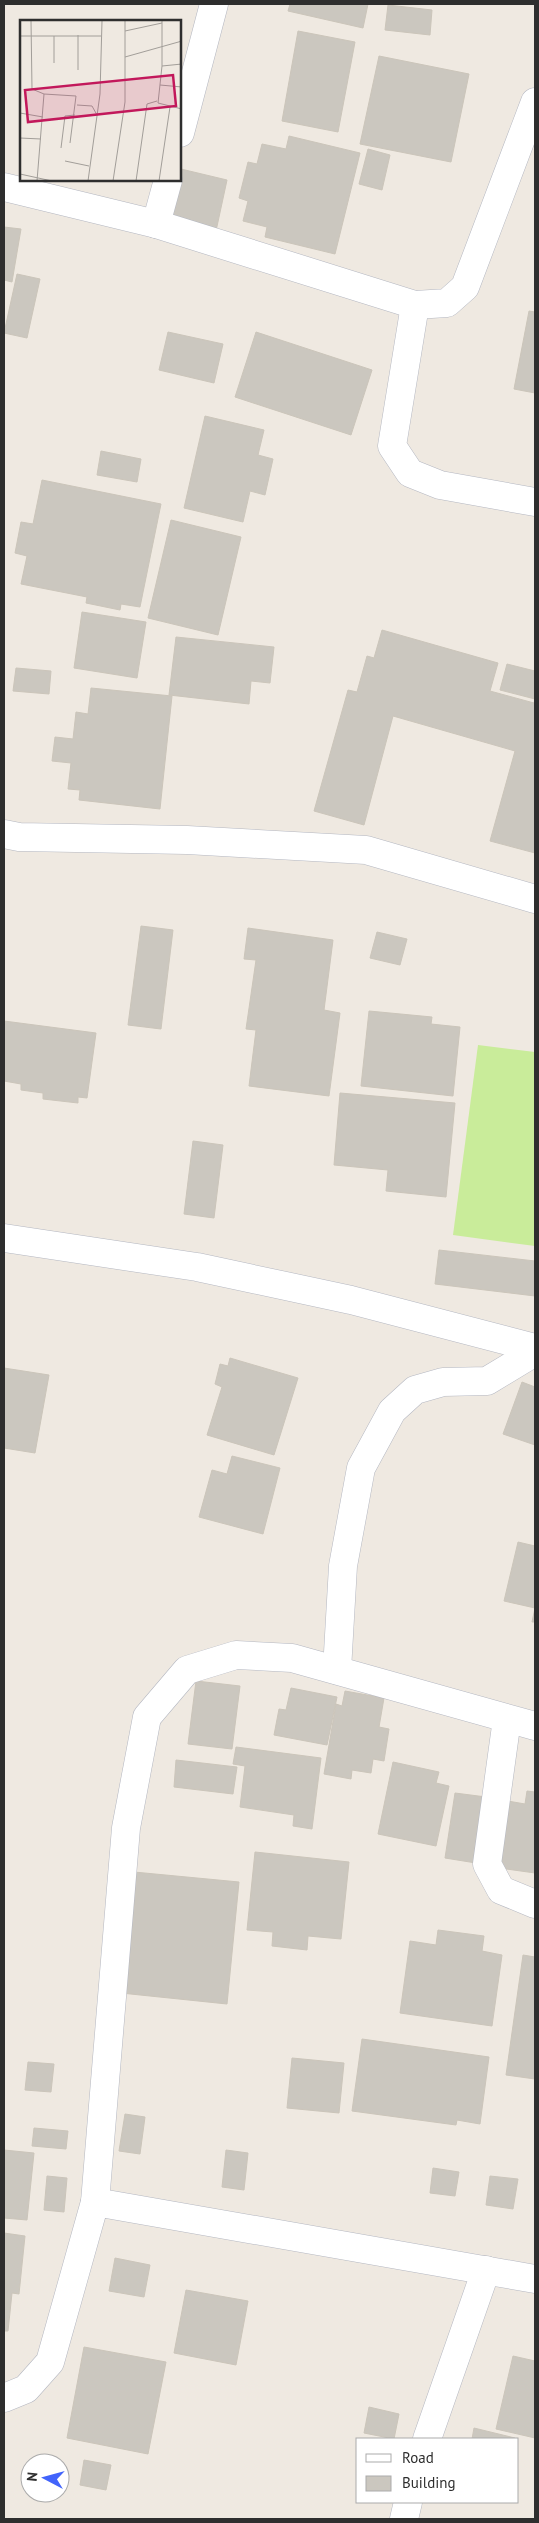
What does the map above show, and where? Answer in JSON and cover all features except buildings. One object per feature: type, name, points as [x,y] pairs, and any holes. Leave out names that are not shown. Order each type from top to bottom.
[{"type":"street","points":[[181,129],[214,4]]},
{"type":"street","points":[[4,187],[156,224],[415,305],[447,303],[465,287],[535,102]]},
{"type":"street","points":[[156,224],[168,181]]},
{"type":"street","points":[[415,305],[392,446],[410,473],[440,485],[535,502]]},
{"type":"street","points":[[4,834],[19,836],[187,840],[366,850],[535,899]]},
{"type":"street","points":[[4,1238],[197,1267],[351,1300],[535,1348]]},
{"type":"street","points":[[337,1670],[342,1566],[361,1468],[392,1411],[415,1390],[443,1382],[487,1380],[535,1352]]},
{"type":"street","points":[[4,2398],[26,2389],[50,2362],[95,2202],[126,1828],[147,1717],[187,1670],[236,1655],[292,1658],[535,1726]]},
{"type":"street","points":[[508,1719],[487,1864],[500,1890],[535,1904]]},
{"type":"street","points":[[95,2202],[535,2279]]},
{"type":"street","points":[[427,2438],[486,2270]]},
{"type":"street","points":[[404,2519],[408,2503]]},
{"type":"green space","points":[[478,1045],[535,1052],[535,1246],[453,1235]]}]
